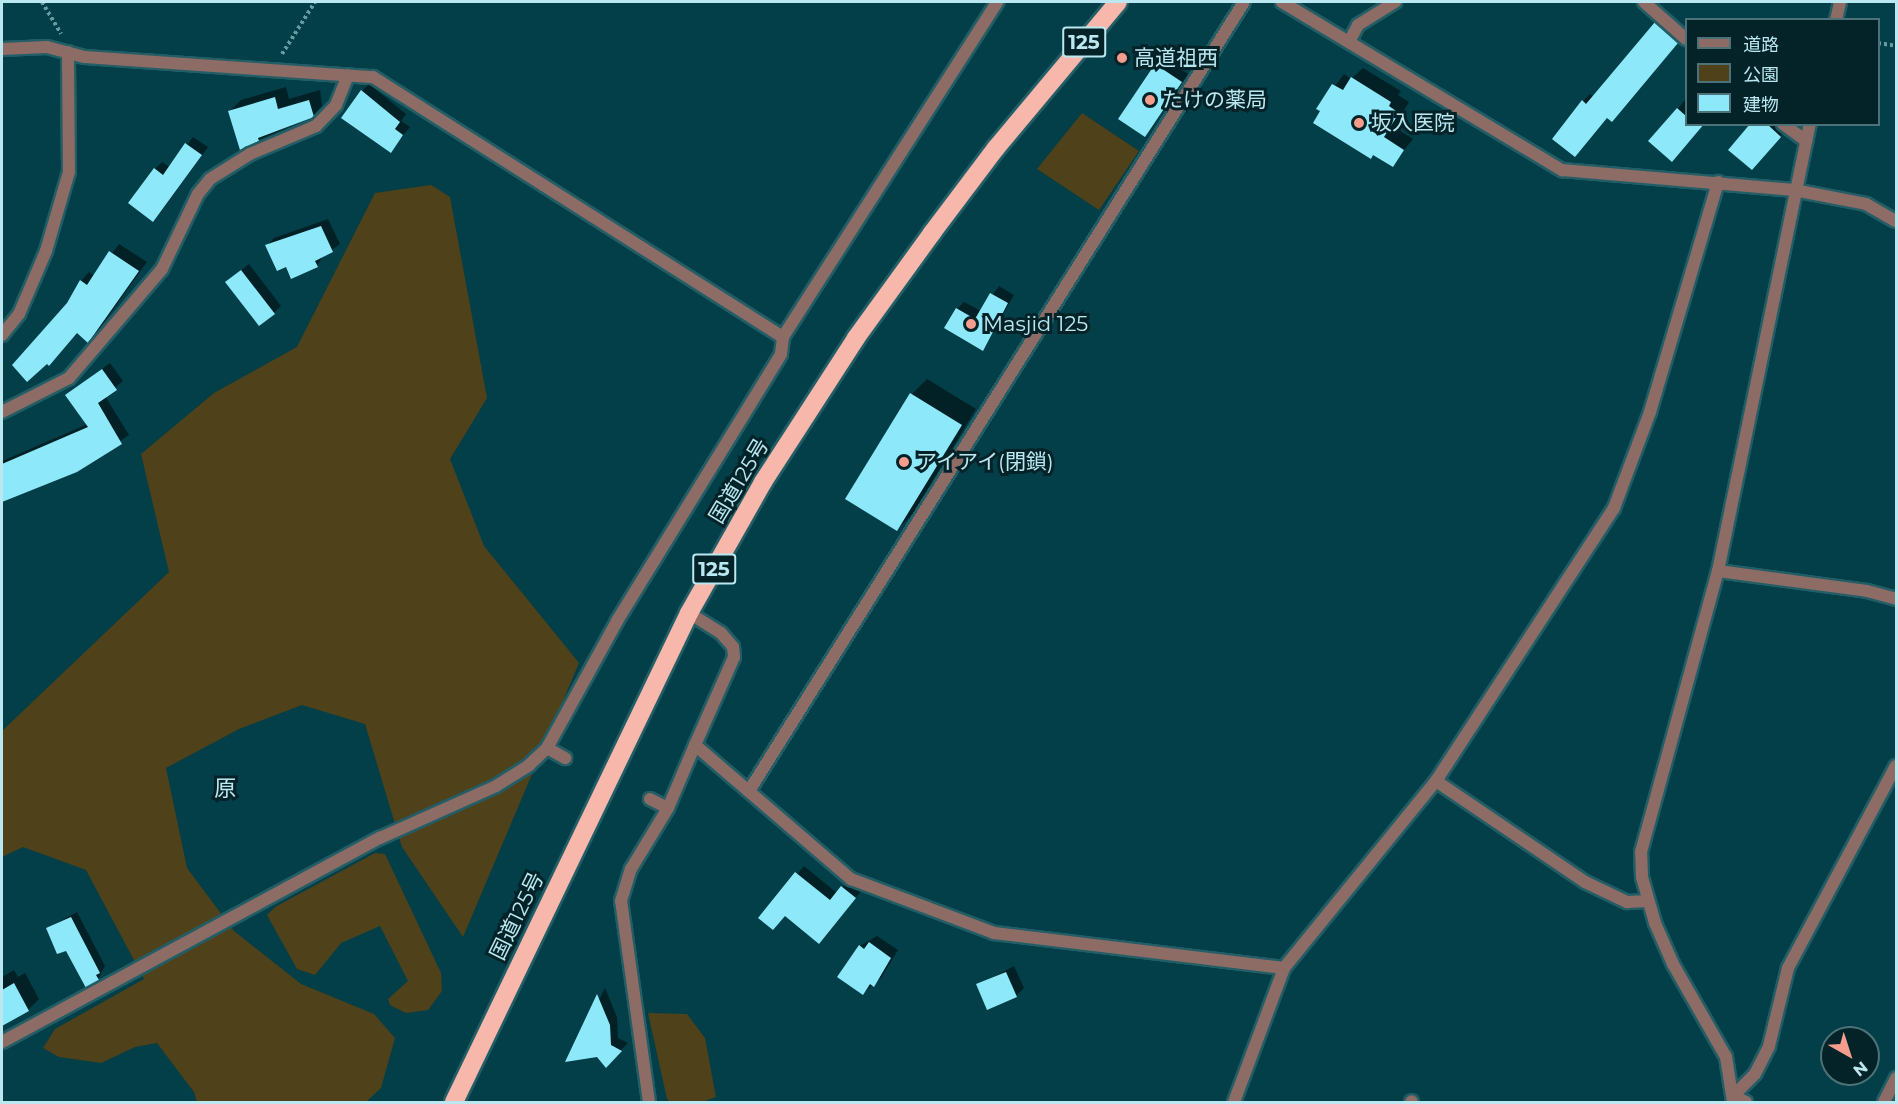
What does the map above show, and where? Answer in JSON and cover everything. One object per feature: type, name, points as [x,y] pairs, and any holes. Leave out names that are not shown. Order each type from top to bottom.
[{"type":"highway","name":"国道125号","points":[[454,1102],[689,613],[763,482],[856,338],[996,148],[1118,2]]},
{"type":"street","points":[[2,1041],[380,838],[496,786],[547,748],[617,621],[781,354],[783,337],[997,2]]},
{"type":"street","points":[[749,791],[1244,2]]},
{"type":"street","points":[[1282,2],[1562,170],[1794,190],[1866,204],[1896,221]]},
{"type":"street","points":[[1348,42],[1358,25],[1395,2]]},
{"type":"street","points":[[1644,2],[1685,38]]},
{"type":"street","points":[[1836,18],[1840,2]]},
{"type":"street","points":[[2,50],[47,47],[68,52],[272,70],[373,76],[783,337]]},
{"type":"street","points":[[2,335],[19,314],[41,261],[69,172],[68,52]]},
{"type":"street","points":[[2,412],[69,378],[162,269],[198,194],[210,179],[250,154],[316,126],[336,105],[348,75]]},
{"type":"street","points":[[1786,126],[1806,141]]},
{"type":"street","points":[[1733,1099],[1726,1057],[1673,964],[1647,901],[1640,862],[1642,846],[1718,571],[1794,190],[1810,126]]},
{"type":"street","points":[[1234,1102],[1284,968],[1437,781],[1614,508],[1650,412],[1718,182]]},
{"type":"street","points":[[1718,571],[1867,591],[1896,599]]},
{"type":"street","points":[[649,1102],[621,901],[631,869],[668,808],[734,657],[733,647],[721,633],[689,613]]},
{"type":"street","points":[[695,745],[851,879],[994,933],[1284,968]]},
{"type":"street","points":[[547,748],[565,758]]},
{"type":"street","points":[[1733,1099],[1755,1074],[1769,1046],[1788,968],[1896,766]]},
{"type":"street","points":[[1437,781],[1585,882],[1627,902],[1647,901]]},
{"type":"street","points":[[650,800],[668,808]]},
{"type":"street","points":[[1884,1102],[1896,1078]]},
{"type":"street","points":[[1733,1099],[1746,1102]]},
{"type":"path","points":[[42,2],[68,52]]},
{"type":"path","points":[[272,70],[315,2]]},
{"type":"path","points":[[1880,43],[1896,46]]},
{"type":"green space","points":[[1082,113],[1139,151],[1099,210],[1037,169]]},
{"type":"green space","points":[[431,185],[450,197],[487,398],[450,459],[484,546],[579,663],[463,937],[402,847],[365,724],[302,705],[239,729],[166,768],[187,868],[234,931],[301,984],[374,1014],[395,1038],[381,1088],[366,1102],[197,1102],[194,1092],[157,1043],[135,1047],[101,1063],[59,1057],[43,1048],[55,1029],[144,979],[86,870],[23,847],[2,857],[2,731],[169,572],[141,454],[214,393],[297,347],[375,193]]},
{"type":"green space","points":[[375,853],[385,854],[441,973],[442,991],[428,1010],[406,1013],[390,1005],[388,999],[408,981],[380,926],[341,943],[315,975],[297,969],[267,915],[275,907]]},
{"type":"green space","points":[[648,1013],[687,1014],[705,1038],[716,1097],[702,1102],[670,1102],[667,1099]]},
{"type":"building","points":[[1655,22],[1678,43],[1612,122],[1607,118],[1575,157],[1552,139],[1582,100],[1586,104]]},
{"type":"building","name":"たけの薬局","points":[[1155,64],[1182,82],[1145,137],[1118,119]]},
{"type":"building","name":"坂入医院","points":[[1351,77],[1391,102],[1389,106],[1399,113],[1384,137],[1404,150],[1393,167],[1373,155],[1371,159],[1313,123],[1320,111],[1316,109],[1332,84],[1343,90]]},
{"type":"building","points":[[361,90],[400,122],[395,129],[403,135],[391,153],[341,118]]},
{"type":"building","points":[[275,97],[278,109],[309,100],[314,117],[258,138],[259,141],[240,150],[228,111]]},
{"type":"building","points":[[1677,108],[1685,115],[1685,126],[1702,126],[1672,162],[1648,141]]},
{"type":"building","points":[[1748,126],[1769,126],[1781,137],[1752,170],[1728,150]]},
{"type":"building","points":[[185,143],[202,155],[153,222],[128,203],[154,168],[163,175]]},
{"type":"building","points":[[321,226],[333,252],[315,261],[318,267],[291,279],[286,267],[277,271],[265,245]]},
{"type":"building","points":[[109,251],[139,271],[88,343],[77,333],[49,366],[47,364],[27,382],[12,365],[67,303],[80,280],[87,285]]},
{"type":"building","points":[[241,270],[275,314],[259,326],[225,282]]},
{"type":"building","name":"Masjid 125","points":[[990,293],[1008,303],[983,351],[944,328],[956,308],[975,319]]},
{"type":"building","points":[[102,369],[117,390],[98,403],[122,444],[77,472],[2,502],[2,464],[88,427],[65,395]]},
{"type":"building","name":"アイアイ(閉鎖)","points":[[910,393],[962,425],[897,531],[845,499]]},
{"type":"building","points":[[795,872],[830,900],[841,886],[856,898],[819,944],[785,916],[773,930],[758,918]]},
{"type":"building","points":[[71,917],[100,973],[96,975],[99,980],[86,988],[66,951],[57,954],[46,928]]},
{"type":"building","points":[[869,942],[891,958],[874,987],[870,984],[863,995],[837,977],[859,945],[864,949]]},
{"type":"building","points":[[1006,972],[1017,997],[987,1010],[976,984]]},
{"type":"building","points":[[14,983],[29,1011],[2,1026],[2,990]]},
{"type":"building","points":[[597,994],[610,1025],[611,1045],[622,1051],[606,1068],[597,1057],[565,1062]]},
{"type":"place","name":"高道祖西","points":[[1122,58]]},
{"type":"place","name":"たけの薬局","points":[[1150,100]]},
{"type":"place","name":"坂入医院","points":[[1359,123]]},
{"type":"place","name":"Masjid 125","points":[[971,324]]},
{"type":"place","name":"アイアイ(閉鎖)","points":[[904,462]]},
{"type":"district","name":"原","points":[[225,789]]}]
